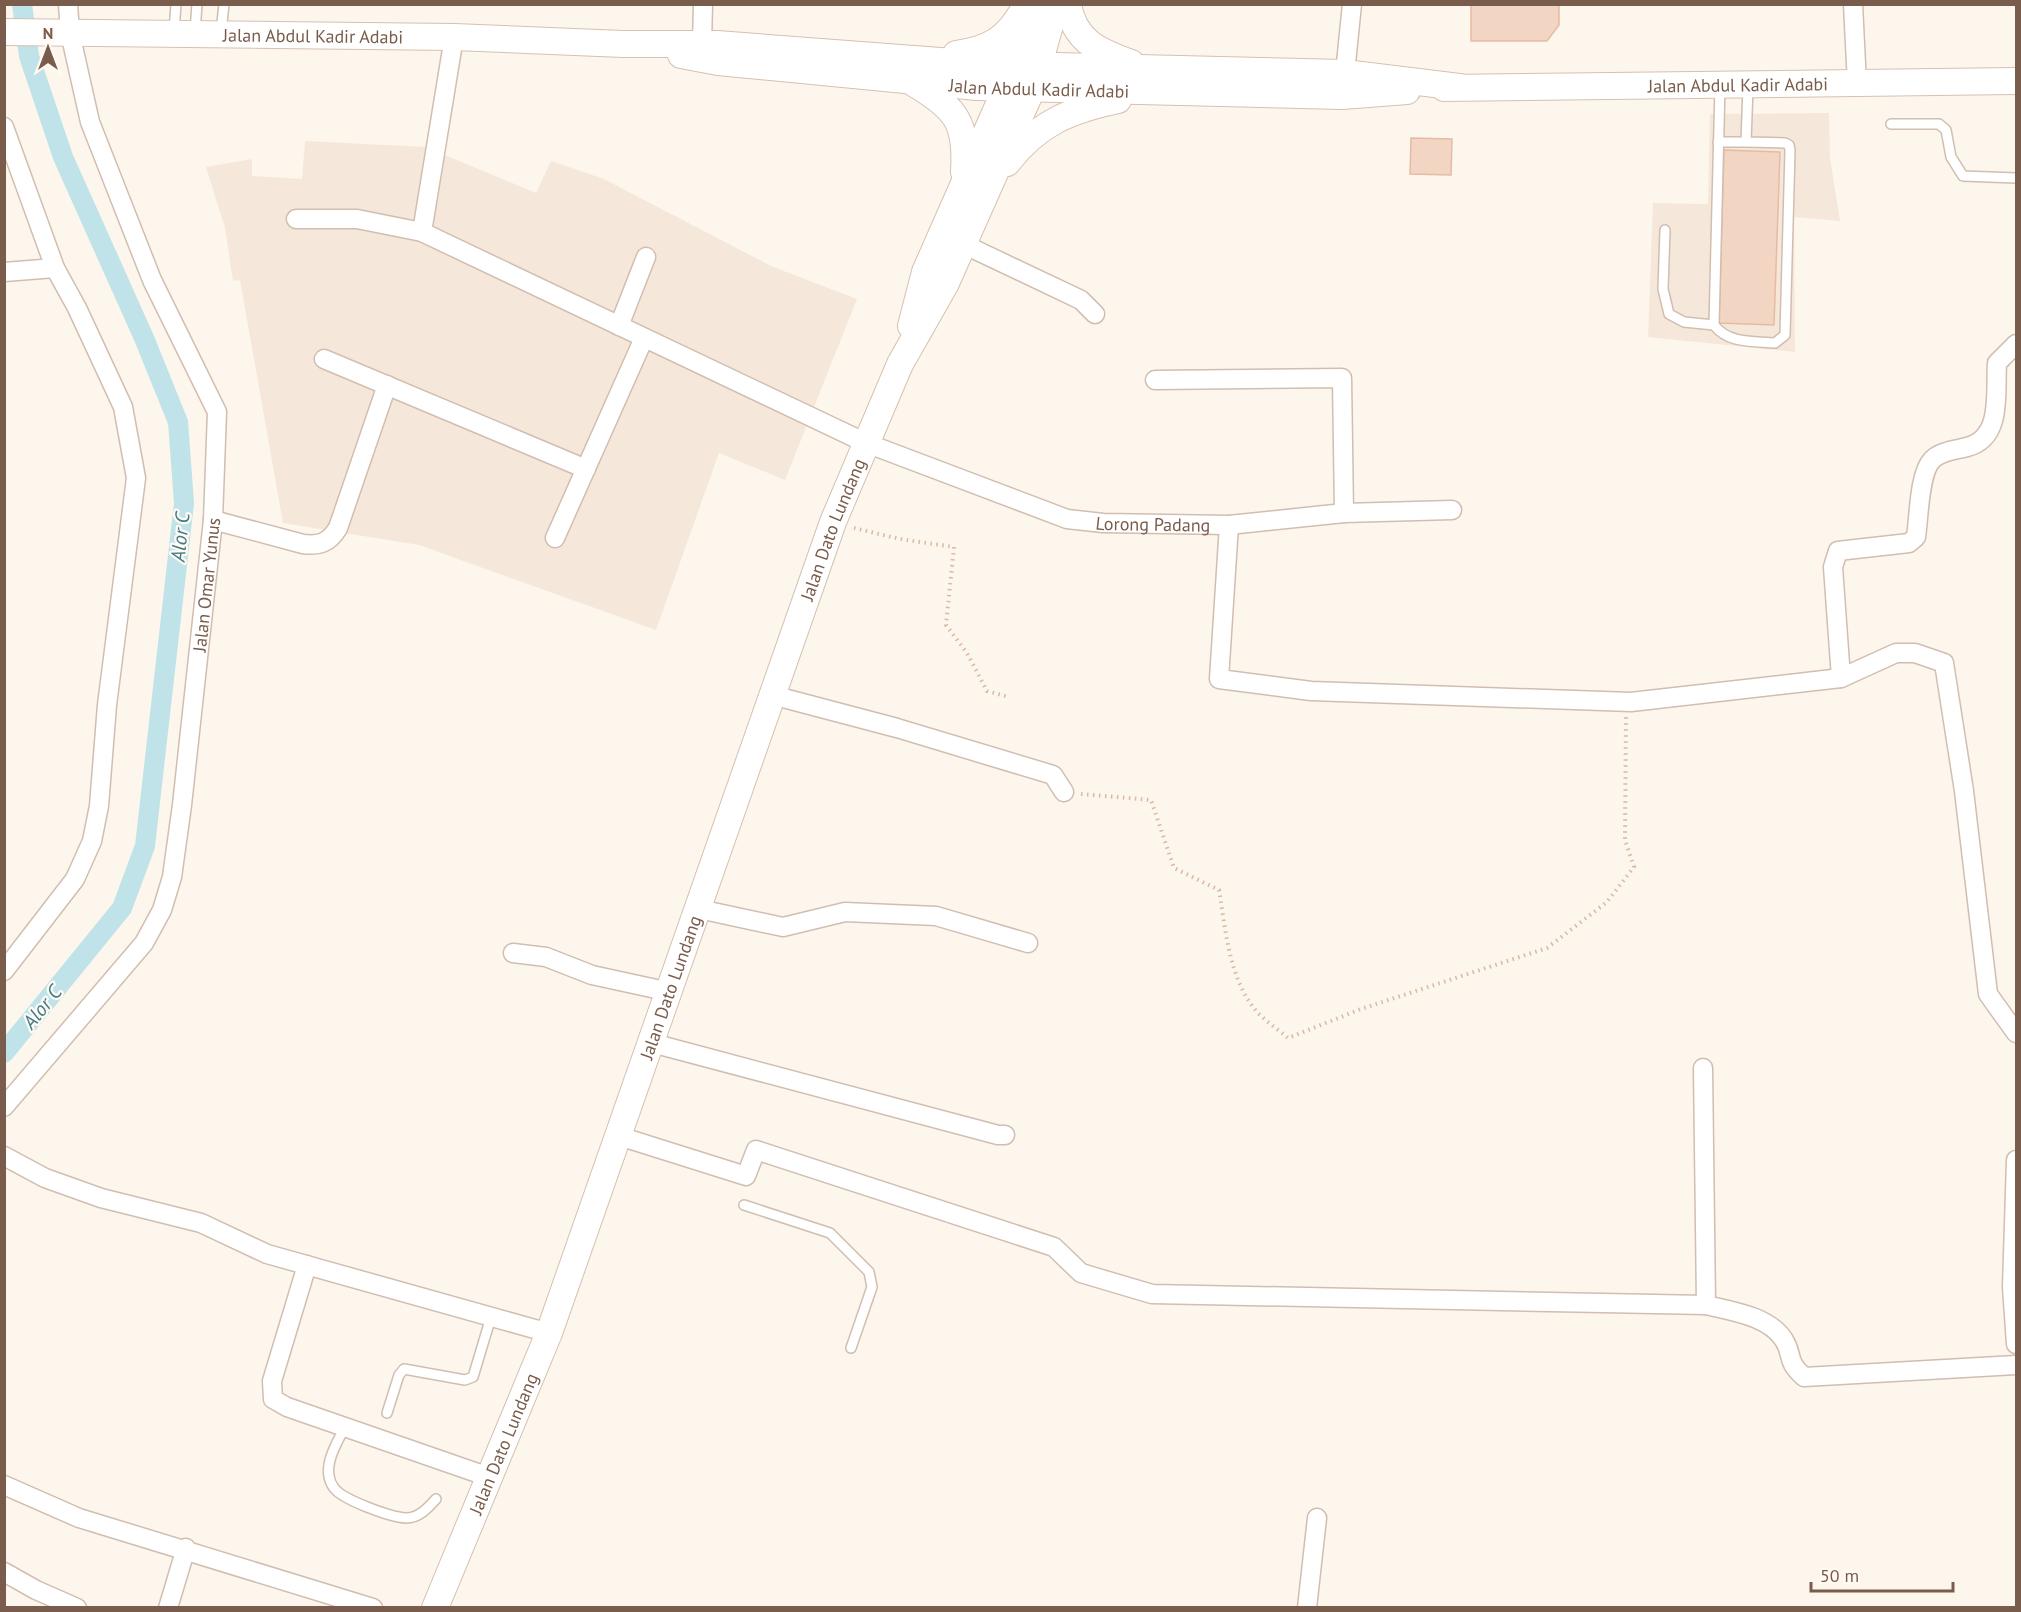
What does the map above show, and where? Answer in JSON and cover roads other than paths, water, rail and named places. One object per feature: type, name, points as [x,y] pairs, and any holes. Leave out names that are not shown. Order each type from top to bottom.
[{"type":"main road","points":[[963,187],[966,146],[962,126],[954,112],[910,70],[991,46],[1005,35],[1029,4]]},
{"type":"main road","name":"Jalan Dato Lundang","points":[[900,364],[925,272],[1010,77],[1029,4]]},
{"type":"main road","name":"Jalan Dato Lundang","points":[[435,1608],[549,1333],[699,909],[832,522],[900,364],[946,283],[989,186],[1036,77],[1056,4]]},
{"type":"main road","points":[[1068,4],[1071,22],[1082,39],[1100,50],[1146,68]]},
{"type":"main road","name":"Jalan Abdul Kadir Adabi","points":[[4,32],[454,37],[623,44],[702,44],[910,70]]},
{"type":"main road","name":"Jalan Abdul Kadir Adabi","points":[[623,44],[718,62],[910,70],[1010,77],[1146,68],[1345,73],[1459,87]]},
{"type":"main road","name":"Jalan Abdul Kadir Adabi","points":[[1036,77],[1159,92],[1342,96],[1459,87],[1720,86],[2016,81]]},
{"type":"main road","points":[[989,186],[1014,154],[1049,123],[1089,106],[1159,92]]},
{"type":"street","name":"Jalan Omar Yunus","points":[[4,1107],[144,943],[162,910],[172,877],[181,815],[213,520],[217,412],[152,280],[90,122],[59,33],[68,4]]},
{"type":"street","points":[[702,44],[703,4]]},
{"type":"street","points":[[1345,73],[1352,4]]},
{"type":"street","points":[[1853,4],[1857,84]]},
{"type":"street","points":[[422,232],[454,37]]},
{"type":"street","points":[[4,127],[54,268],[77,308],[123,407],[136,477],[107,705],[99,807],[92,841],[75,879],[4,971]]},
{"type":"street","name":"Lorong Padang","points":[[296,219],[357,219],[422,232],[866,443],[1067,519],[1103,524],[1229,525],[1344,513],[1452,510]]},
{"type":"street","points":[[963,244],[1081,300],[1095,314]]},
{"type":"street","points":[[619,326],[646,256]]},
{"type":"street","points":[[4,272],[54,268]]},
{"type":"street","points":[[555,538],[644,338]]},
{"type":"street","points":[[1841,678],[1833,567],[1838,551],[1909,543],[1916,537],[1925,472],[1932,460],[1945,452],[1977,444],[1986,438],[1993,427],[1997,363],[2016,345]]},
{"type":"street","points":[[324,359],[586,469]]},
{"type":"street","points":[[1155,380],[1342,378],[1344,513]]},
{"type":"street","points":[[213,520],[303,544],[316,545],[329,540],[338,528],[387,385]]},
{"type":"street","points":[[1229,525],[1219,679],[1323,692],[1626,702],[1841,678],[1896,653],[1916,653],[1944,663],[1964,791],[1988,994],[2016,1033]]},
{"type":"street","points":[[772,695],[897,728],[1053,775],[1064,792]]},
{"type":"street","points":[[699,909],[783,927],[845,912],[936,916],[1028,943]]},
{"type":"street","points":[[513,953],[546,957],[592,975],[670,992]]},
{"type":"street","points":[[652,1043],[998,1135],[1005,1134]]},
{"type":"street","points":[[1703,1068],[1706,1305]]},
{"type":"street","points":[[619,1136],[746,1176],[756,1150],[1054,1247],[1081,1273],[1152,1294],[1706,1305],[1766,1323],[1784,1340],[1792,1367],[1804,1377],[2016,1365]]},
{"type":"street","points":[[4,1156],[45,1178],[101,1198],[201,1223],[267,1254],[549,1333]]},
{"type":"street","points":[[2016,1160],[2012,1287],[2016,1344]]},
{"type":"street","points":[[307,1265],[270,1391],[273,1399],[286,1407],[489,1477]]},
{"type":"street","points":[[4,1485],[79,1518],[186,1548],[373,1608]]},
{"type":"street","points":[[1307,1608],[1317,1518]]},
{"type":"street","points":[[168,1608],[186,1548]]},
{"type":"street","points":[[4,1572],[36,1590],[77,1608]]},
{"type":"lane","points":[[176,4],[184,34]]},
{"type":"lane","points":[[184,34],[197,4]]},
{"type":"lane","points":[[221,35],[224,4]]},
{"type":"lane","points":[[1746,142],[1748,85]]},
{"type":"lane","points":[[1718,142],[1785,142],[1789,145],[1785,335],[1775,343],[1735,340],[1720,334],[1714,325],[1718,142],[1720,86]]},
{"type":"lane","points":[[1891,124],[1939,124],[1946,130],[1951,157],[1963,176],[2016,178]]},
{"type":"lane","points":[[1665,230],[1663,289],[1669,314],[1684,322],[1714,325]]},
{"type":"lane","points":[[744,1205],[830,1233],[869,1272],[873,1281],[872,1287],[851,1348]]},
{"type":"lane","points":[[387,1413],[399,1375],[404,1369],[465,1380],[472,1377],[491,1317]]},
{"type":"lane","points":[[345,1427],[331,1452],[329,1472],[333,1488],[346,1498],[407,1518],[423,1513],[436,1499]]},
{"type":"waterway","name":"Alor C","points":[[4,1053],[122,908],[145,846],[184,503],[178,422],[144,338],[63,157],[29,56],[22,4]]}]
